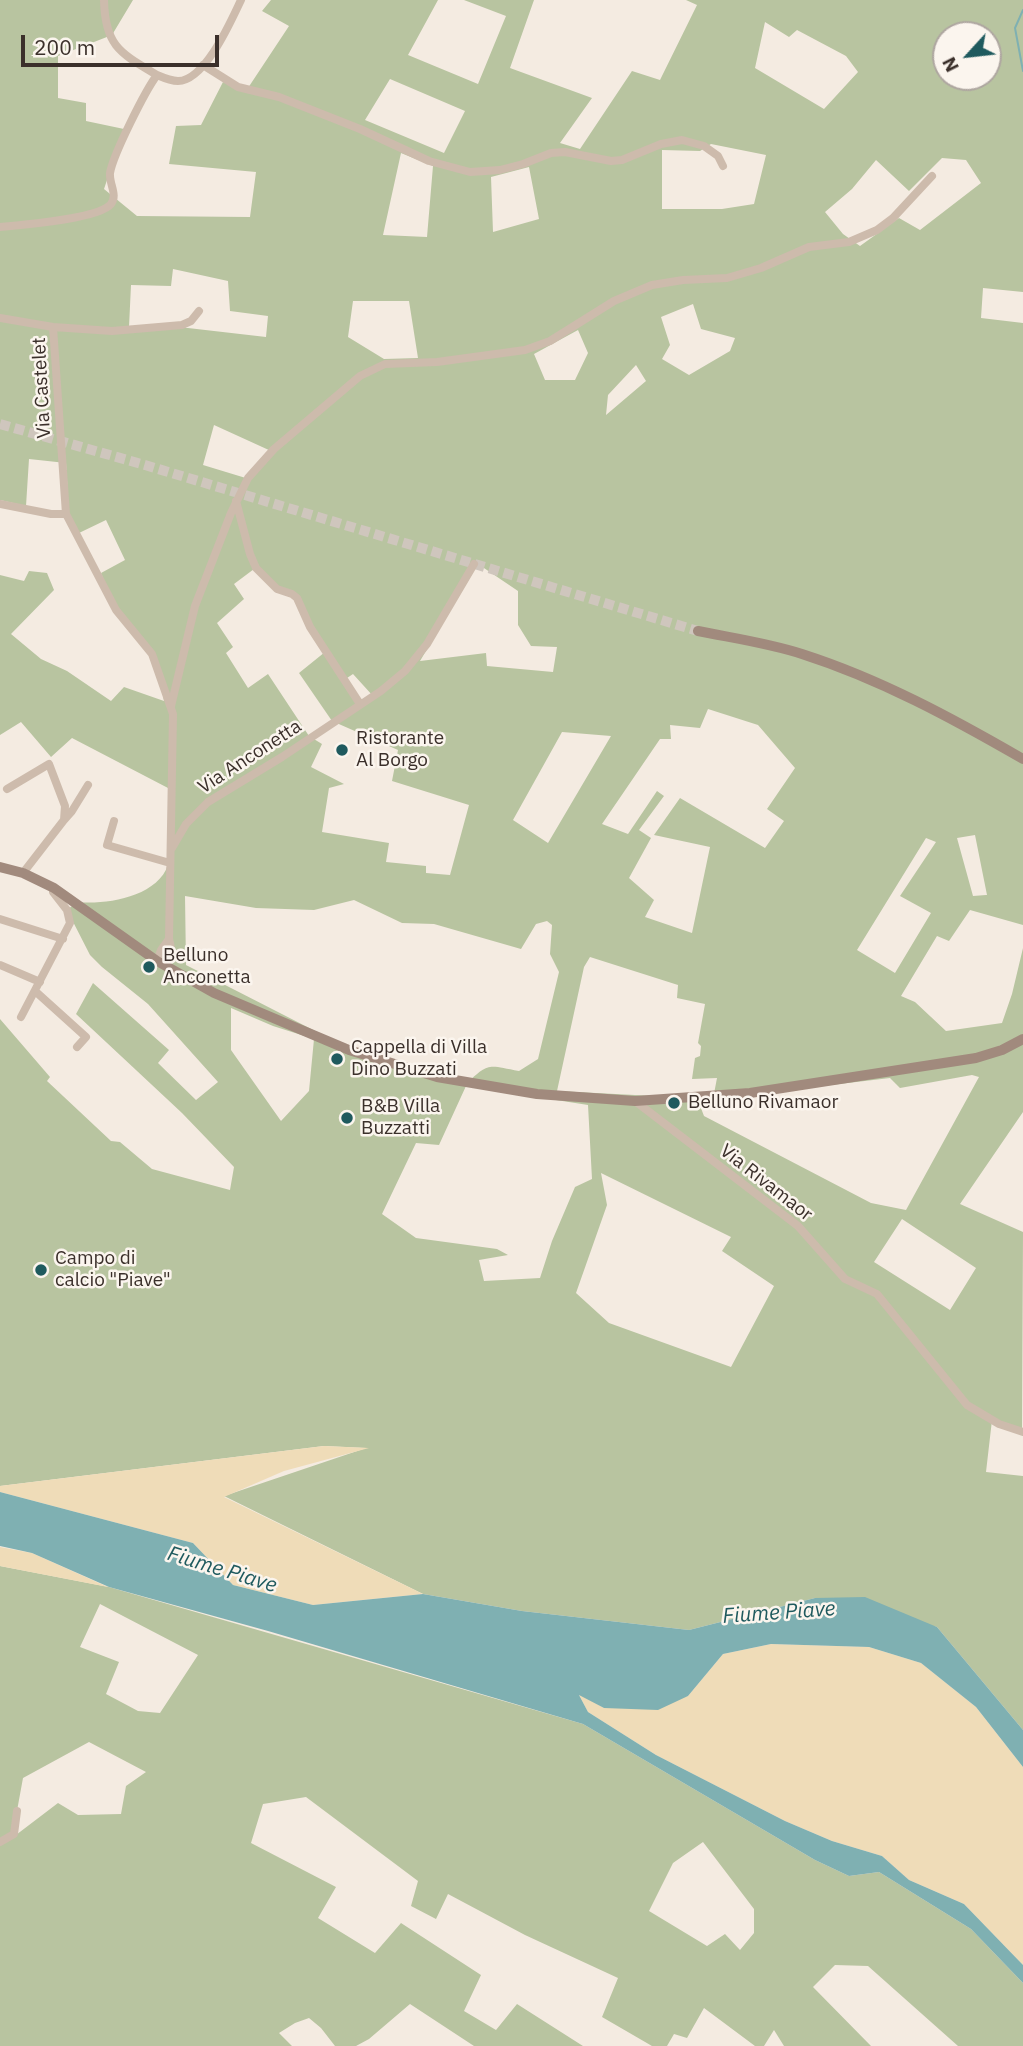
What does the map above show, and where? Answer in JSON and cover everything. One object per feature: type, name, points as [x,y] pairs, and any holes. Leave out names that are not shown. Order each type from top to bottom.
[{"type":"street","points":[[104,0],[105,23],[114,44],[157,75],[177,82],[184,80],[203,65],[230,26],[241,0]]},
{"type":"street","points":[[203,65],[238,87],[279,97],[360,129],[429,161],[470,172],[500,170],[551,153],[565,152],[611,161],[622,160],[661,144],[682,141],[704,146],[718,156],[723,166]]},
{"type":"street","points":[[0,228],[67,219],[103,210],[111,204],[114,196],[111,170],[144,95],[157,75]]},
{"type":"street","points":[[171,706],[195,606],[236,501],[248,478],[274,449],[360,376],[378,365],[437,362],[525,350],[550,341],[614,301],[652,285],[727,278],[761,268],[809,247],[849,242],[877,230],[893,218],[932,176]]},
{"type":"street","name":"Via Castelet","points":[[171,706],[152,654],[112,604],[66,514],[53,327],[111,331],[182,325],[191,321],[199,310]]},
{"type":"street","points":[[0,318],[53,327]]},
{"type":"street","points":[[236,501],[256,568],[277,589],[297,598],[310,627],[360,704]]},
{"type":"street","points":[[0,504],[66,514]]},
{"type":"street","name":"Via Anconetta","points":[[171,850],[186,824],[208,802],[282,757],[397,678],[420,654],[474,564]]},
{"type":"street","points":[[698,631],[800,653],[851,671],[914,700],[1023,759]]},
{"type":"street","name":"Via Anconetta","points":[[160,963],[161,950],[169,939],[171,706]]},
{"type":"street","points":[[7,789],[49,764],[65,806],[64,820]]},
{"type":"street","points":[[23,873],[72,811],[88,785]]},
{"type":"street","points":[[114,821],[107,845],[170,863]]},
{"type":"street","points":[[0,867],[23,873],[54,888],[160,963],[225,998],[316,1037],[437,1077],[537,1094],[635,1101],[750,1093],[976,1058],[1002,1050],[1023,1039]]},
{"type":"street","points":[[21,1017],[69,926],[67,910],[54,894],[54,888]]},
{"type":"street","points":[[0,919],[63,939]]},
{"type":"street","points":[[0,965],[40,982]]},
{"type":"street","points":[[35,991],[86,1037],[77,1047]]},
{"type":"street","name":"Via Rivamaor","points":[[635,1101],[798,1226],[845,1279],[877,1294],[967,1405],[999,1424],[1023,1432]]},
{"type":"street","points":[[0,1842],[14,1834],[17,1811]]},
{"type":"green space","points":[[0,0],[133,0],[112,35],[58,56],[58,98],[86,103],[86,121],[124,129],[104,189],[137,216],[250,217],[256,172],[169,164],[176,126],[201,125],[223,82],[246,91],[289,26],[262,11],[271,0],[438,0],[408,55],[478,84],[506,16],[464,0],[534,0],[510,68],[592,98],[560,143],[580,149],[632,71],[660,80],[697,5],[686,0],[1023,0],[1023,292],[983,288],[981,318],[1023,323],[1023,925],[970,910],[949,941],[937,936],[901,996],[915,1002],[946,1031],[1002,1023],[1023,948],[1023,1112],[960,1204],[1023,1232],[1022,1432],[992,1420],[986,1472],[1023,1476],[1023,1730],[937,1627],[815,1598],[689,1630],[522,1611],[423,1594],[224,1496],[366,1448],[324,1446],[0,1486],[0,1019],[50,1077],[47,1081],[111,1141],[120,1142],[152,1169],[230,1190],[234,1167],[182,1113],[76,1014],[93,983],[169,1050],[158,1063],[196,1100],[218,1082],[148,1004],[90,955],[67,910],[77,902],[102,902],[129,897],[153,885],[162,876],[169,859],[168,788],[72,738],[51,757],[21,722],[0,735],[0,575],[24,581],[29,571],[47,573],[54,590],[11,634],[41,659],[67,671],[111,701],[124,687],[164,701],[158,668],[111,597],[101,573],[125,560],[106,520],[79,533],[69,513],[66,463],[29,459],[26,506],[0,500]],"holes":[[[765,22],[789,37],[797,30],[846,56],[858,72],[824,109],[755,68]],[[390,79],[465,111],[444,153],[365,120]],[[711,144],[766,155],[754,204],[722,209],[662,209],[662,150],[700,151]],[[401,153],[433,166],[427,237],[383,235]],[[942,158],[966,160],[981,183],[920,230],[899,218],[860,246],[843,234],[825,212],[852,189],[876,160],[909,191]],[[529,167],[539,219],[493,232],[491,177]],[[173,269],[228,281],[230,311],[268,316],[266,337],[188,328],[129,327],[131,285],[171,286]],[[353,301],[409,301],[418,358],[384,359],[348,337]],[[693,304],[701,329],[735,338],[730,351],[689,375],[662,359],[670,345],[661,317]],[[578,330],[588,353],[575,380],[545,380],[534,354]],[[636,365],[646,381],[606,415],[608,395]],[[214,425],[271,451],[249,479],[203,465]],[[478,564],[518,591],[518,625],[531,646],[557,647],[553,672],[487,666],[486,653],[420,661]],[[254,569],[296,600],[325,652],[299,673],[332,721],[398,750],[392,781],[469,805],[450,875],[426,873],[426,866],[386,862],[389,843],[322,832],[329,788],[344,784],[311,767],[322,744],[309,736],[268,674],[248,688],[226,653],[233,647],[217,623],[244,599],[234,584]],[[353,674],[373,696],[360,705],[344,680]],[[708,709],[758,725],[795,768],[767,809],[784,821],[765,848],[680,798],[654,835],[710,847],[692,933],[645,917],[654,900],[629,878],[651,838],[639,830],[664,796],[657,791],[628,834],[602,824],[660,739],[671,739],[670,725],[700,728]],[[562,732],[611,736],[548,843],[513,820]],[[975,835],[987,895],[973,896],[957,838]],[[926,838],[936,842],[900,896],[931,913],[895,973],[857,950]],[[185,896],[256,908],[314,910],[354,900],[402,923],[434,924],[521,949],[536,924],[547,921],[552,925],[550,954],[559,972],[538,1059],[519,1071],[489,1067],[465,1085],[315,1038],[321,1034],[186,965]],[[590,957],[678,985],[677,998],[705,1004],[698,1043],[701,1046],[700,1056],[695,1058],[692,1079],[717,1078],[713,1099],[557,1091],[584,967]],[[231,1008],[273,1026],[314,1039],[309,1091],[281,1121],[231,1050]],[[972,1075],[979,1077],[906,1210],[871,1203],[704,1116],[699,1103],[713,1099],[890,1078],[900,1088]],[[466,1086],[588,1105],[592,1179],[575,1187],[540,1278],[484,1281],[479,1260],[508,1255],[497,1249],[416,1238],[382,1214],[416,1143],[439,1145]],[[601,1173],[731,1237],[722,1251],[774,1286],[731,1367],[609,1323],[576,1293],[607,1205]],[[902,1219],[976,1268],[950,1310],[874,1262]]]},
{"type":"green space","points":[[0,1566],[109,1587],[583,1724],[815,1860],[849,1876],[879,1872],[971,1929],[1023,1983],[1023,2046],[958,2046],[868,1966],[835,1965],[813,1987],[871,2046],[784,2046],[774,2030],[764,2046],[755,2046],[704,2008],[687,2038],[674,2034],[667,2046],[652,2046],[602,2017],[618,1978],[525,1935],[448,1894],[436,1919],[411,1906],[418,1881],[306,1797],[263,1804],[251,1843],[336,1887],[318,1918],[375,1953],[401,1923],[481,1975],[464,2011],[496,2030],[517,2004],[583,2046],[474,2046],[410,2004],[369,2039],[356,2046],[335,2046],[309,2018],[279,2033],[292,2046],[0,2046]],"holes":[[[100,1604],[198,1655],[160,1713],[138,1711],[106,1694],[119,1662],[80,1647]],[[89,1742],[146,1772],[126,1786],[121,1814],[78,1815],[58,1803],[12,1838],[23,1778]],[[703,1842],[754,1909],[754,1933],[740,1950],[725,1934],[707,1946],[649,1911],[673,1863]]]},
{"type":"sand","points":[[324,1446],[369,1448],[284,1471],[224,1497],[423,1594],[313,1605],[233,1585],[193,1543],[0,1492],[0,1486]]},
{"type":"sand","points":[[0,1547],[32,1553],[108,1587],[0,1566]]},
{"type":"sand","points":[[771,1644],[869,1647],[921,1663],[976,1707],[1023,1767],[1023,1965],[964,1904],[909,1880],[882,1856],[832,1841],[785,1821],[656,1755],[588,1712],[578,1693],[604,1708],[630,1708],[688,1696],[723,1654]]},
{"type":"water","name":"Fiume Piave","points":[[0,1492],[193,1543],[233,1585],[313,1605],[423,1594],[522,1611],[689,1630],[815,1598],[865,1597],[937,1627],[1023,1730],[1023,1767],[976,1707],[921,1663],[869,1647],[771,1644],[723,1654],[688,1696],[658,1710],[604,1708],[579,1695],[588,1712],[656,1755],[785,1821],[832,1841],[882,1856],[909,1880],[964,1904],[1023,1965],[1023,1983],[971,1929],[879,1872],[849,1876],[815,1860],[583,1724],[109,1587],[32,1553],[0,1546]]},
{"type":"waterway","points":[[1023,10],[1015,28],[1023,71]]},
{"type":"tunnel","points":[[0,424],[698,631]]},
{"type":"place","name":"Ristorante Al Borgo","points":[[342,750]]},
{"type":"place","name":"Belluno Anconetta","points":[[149,967]]},
{"type":"place","name":"Cappella di Villa Dino Buzzati","points":[[337,1059]]},
{"type":"place","name":"Belluno Rivamaor","points":[[674,1103]]},
{"type":"place","name":"B&B Villa Buzzatti","points":[[347,1118]]},
{"type":"place","name":"Campo di calcio \"Piave\"","points":[[41,1270]]}]
